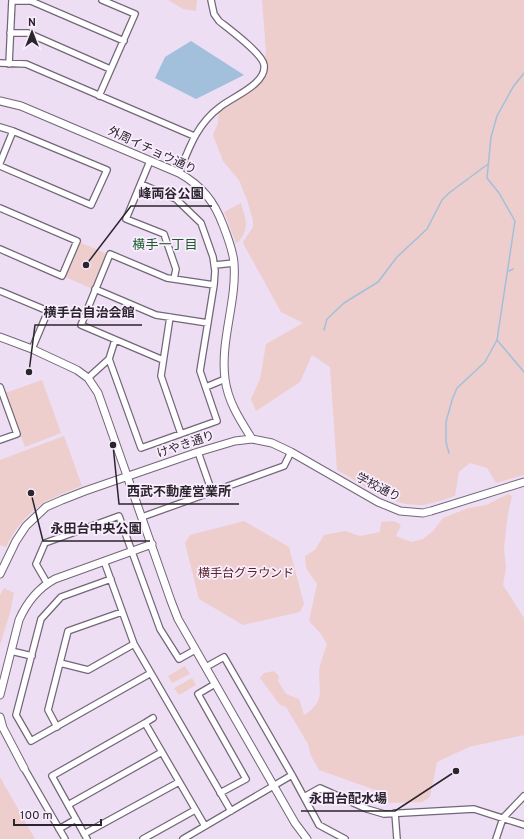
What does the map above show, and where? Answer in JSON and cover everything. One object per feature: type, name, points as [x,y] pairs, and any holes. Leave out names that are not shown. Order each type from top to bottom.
[{"type":"street","points":[[9,64],[12,0],[31,1],[124,41]]},
{"type":"street","points":[[99,96],[135,14],[102,0]]},
{"type":"street","points":[[179,174],[194,136],[210,115],[227,102],[253,86],[261,78],[264,65],[260,55],[219,21],[214,14],[211,0]]},
{"type":"street","points":[[10,33],[28,33],[110,69]]},
{"type":"street","points":[[0,63],[26,64],[194,136]]},
{"type":"street","name":"外周イチョウ通り","points":[[0,101],[21,106],[179,174],[196,184],[203,190],[212,202],[220,215],[231,246],[234,263],[234,285],[224,352],[225,379],[233,408],[252,439]]},
{"type":"street","points":[[0,127],[13,131],[107,170],[91,205],[0,164],[13,131]]},
{"type":"street","points":[[150,161],[126,219],[164,234],[176,269],[174,279]]},
{"type":"street","points":[[109,359],[141,448],[217,421],[200,371],[214,285],[215,265],[213,257],[201,223],[176,198],[141,184]]},
{"type":"street","points":[[0,208],[77,241],[62,276],[0,249]]},
{"type":"street","points":[[163,360],[81,325],[110,254],[167,278],[214,285]]},
{"type":"street","points":[[215,265],[234,263]]},
{"type":"street","points":[[95,290],[156,315],[208,323]]},
{"type":"street","points":[[0,291],[48,311],[32,349]]},
{"type":"street","points":[[170,317],[161,376],[181,434]]},
{"type":"street","points":[[0,337],[32,349],[77,370],[88,378],[98,393],[178,619],[295,823],[307,839]]},
{"type":"street","points":[[88,378],[109,359],[115,340]]},
{"type":"street","points":[[206,387],[225,379]]},
{"type":"street","points":[[0,386],[17,434],[0,440]]},
{"type":"street","name":"けやき通り","points":[[0,574],[16,541],[26,526],[46,507],[68,497],[198,452],[235,441],[252,439]]},
{"type":"street","name":"学校通り","points":[[252,439],[272,443],[291,452],[378,502],[400,511],[410,513],[430,511],[524,482]]},
{"type":"street","points":[[198,452],[212,492]]},
{"type":"street","points":[[142,517],[284,466],[291,452]]},
{"type":"street","points":[[47,583],[36,564],[45,543],[119,516],[160,629],[179,659],[195,650]]},
{"type":"street","points":[[0,695],[19,620],[36,593],[47,583],[55,579],[152,544]]},
{"type":"street","points":[[104,561],[134,644],[230,811]]},
{"type":"street","points":[[111,579],[61,597],[41,619],[16,715],[31,742],[151,674]]},
{"type":"street","points":[[57,727],[48,710],[68,631],[122,612]]},
{"type":"street","points":[[60,663],[88,670],[134,644]]},
{"type":"street","points":[[11,651],[32,656]]},
{"type":"street","points":[[206,668],[224,657],[319,825],[345,839]]},
{"type":"street","points":[[215,684],[198,694],[246,779],[220,793]]},
{"type":"street","points":[[0,717],[3,728],[24,768],[65,839]]},
{"type":"street","points":[[153,718],[52,776],[86,836],[179,782]]},
{"type":"street","points":[[145,723],[205,826]]},
{"type":"street","points":[[68,805],[162,752]]},
{"type":"street","points":[[183,839],[292,775]]},
{"type":"street","points":[[304,797],[320,788],[367,809],[384,814],[474,809],[524,825]]},
{"type":"street","points":[[496,839],[503,818],[524,796]]},
{"type":"street","points":[[143,839],[195,810]]},
{"type":"street","points":[[395,813],[397,839]]},
{"type":"street","points":[[59,829],[76,820]]},
{"type":"green space","points":[[168,0],[197,0],[196,11],[183,9]]},
{"type":"green space","points":[[262,0],[524,0],[524,475],[496,483],[487,468],[470,463],[459,472],[455,496],[435,503],[422,505],[411,505],[399,502],[367,488],[337,470],[330,367],[312,355],[300,382],[256,411],[251,399],[260,379],[266,344],[303,323],[281,312],[244,245],[243,242],[253,227],[253,221],[239,180],[223,161],[213,135],[218,123],[219,107],[253,86],[264,65],[266,51]]},
{"type":"green space","points":[[241,203],[246,220],[246,228],[242,237],[236,243],[224,212]]},
{"type":"green space","points":[[79,242],[107,254],[93,289],[65,277]]},
{"type":"green space","points":[[42,380],[61,433],[25,447],[5,393]]},
{"type":"green space","points":[[64,436],[82,486],[57,496],[37,508],[20,524],[6,547],[0,545],[0,460]]},
{"type":"green space","points":[[508,494],[512,496],[508,514],[504,548],[506,568],[503,585],[524,618],[524,735],[469,747],[437,762],[430,797],[422,802],[389,803],[381,792],[319,770],[311,756],[308,744],[286,707],[280,705],[260,678],[264,673],[274,671],[279,676],[278,681],[286,694],[299,699],[304,715],[312,709],[319,698],[320,665],[327,644],[321,634],[309,621],[317,584],[306,568],[305,556],[315,550],[324,535],[345,531],[360,536],[380,532],[381,522],[394,521],[401,525],[396,536],[411,542],[423,539],[433,531],[443,518],[468,508],[486,505]]},
{"type":"green space","name":"横手台グラウンド","points":[[244,521],[289,547],[304,604],[300,612],[243,625],[199,599],[185,543],[190,535]]},
{"type":"green space","points":[[4,588],[14,593],[10,613],[0,645],[0,595]]},
{"type":"green space","points":[[185,666],[190,674],[172,683],[168,676]]},
{"type":"green space","points":[[192,678],[196,685],[179,695],[174,688]]},
{"type":"green space","points":[[0,777],[35,839],[0,839]]},
{"type":"water","points":[[191,41],[244,75],[196,99],[155,78],[165,57]]},
{"type":"waterway","points":[[449,453],[446,442],[446,422],[457,388],[485,362],[497,340],[515,221],[499,193],[487,178],[491,137],[497,116],[513,87],[524,73]]},
{"type":"waterway","points":[[324,330],[327,319],[344,303],[378,282],[397,257],[427,229],[442,200],[488,164]]},
{"type":"waterway","points":[[509,271],[513,269]]},
{"type":"waterway","points":[[497,340],[524,372]]},
{"type":"place","name":"峰両谷公園","points":[[86,265]]},
{"type":"place","name":"横手台自治会館","points":[[29,372]]},
{"type":"place","name":"西武不動産営業所","points":[[113,445]]},
{"type":"place","name":"永田台中央公園","points":[[31,493]]},
{"type":"place","name":"永田台配水場","points":[[456,771]]},
{"type":"district","name":"横手一丁目","points":[[165,246]]}]
